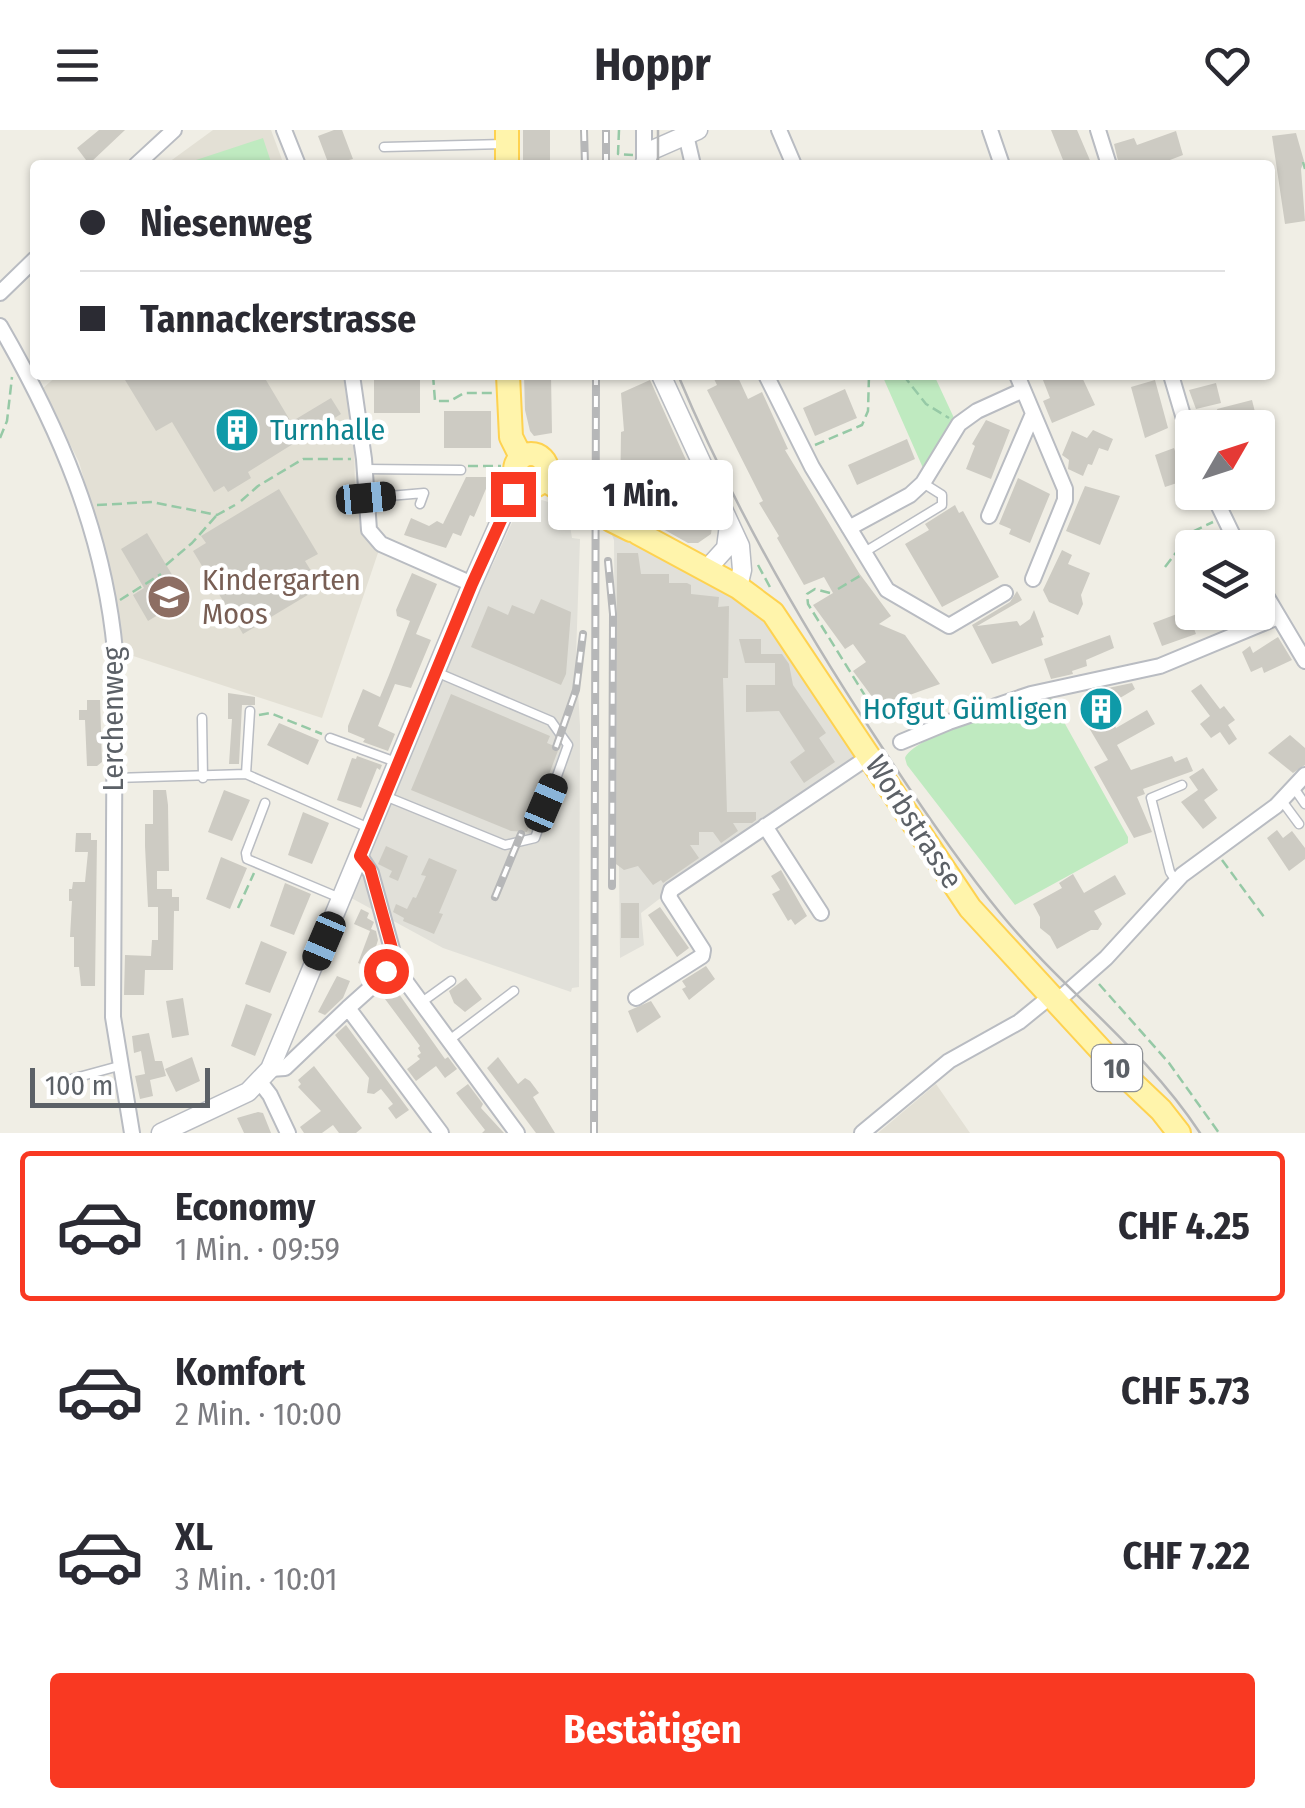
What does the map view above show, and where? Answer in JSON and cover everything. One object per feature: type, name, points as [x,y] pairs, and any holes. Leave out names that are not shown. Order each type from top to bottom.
[{"type":"main road","points":[[508,384],[511,462],[535,454],[544,459],[548,467],[533,481],[582,504]]},
{"type":"main road","name":"Worbstrasse","points":[[627,528],[738,587],[786,628],[970,908],[1179,1133]]},
{"type":"street","points":[[141,160],[174,130]]},
{"type":"street","points":[[284,130],[296,160]]},
{"type":"street","points":[[644,130],[644,160]]},
{"type":"street","points":[[778,130],[792,160]]},
{"type":"street","points":[[990,130],[1000,160]]},
{"type":"street","points":[[1098,130],[1107,160]]},
{"type":"street","points":[[645,160],[650,151],[692,132],[692,160]]},
{"type":"street","points":[[0,293],[30,264]]},
{"type":"street","name":"Lerchenweg","points":[[0,326],[52,422],[86,505],[110,606],[114,651],[113,1017],[132,1133]]},
{"type":"street","points":[[353,380],[365,464],[369,530],[382,544],[472,584]]},
{"type":"street","points":[[662,380],[742,553],[738,587]]},
{"type":"street","points":[[768,380],[803,450],[887,590],[949,626],[1005,594]]},
{"type":"street","points":[[1019,380],[1065,489],[1065,500],[1034,578]]},
{"type":"street","points":[[1172,380],[1181,410]]},
{"type":"street","points":[[848,528],[910,495],[923,483],[959,424],[977,411],[1022,391]]},
{"type":"street","points":[[990,516],[1032,416]]},
{"type":"street","points":[[288,1133],[265,1075],[510,499],[533,481]]},
{"type":"street","points":[[1221,510],[1230,530]]},
{"type":"street","points":[[707,569],[726,548],[729,524]]},
{"type":"street","points":[[1275,612],[1300,642],[1305,660]]},
{"type":"street","points":[[902,742],[1031,694],[1160,666],[1278,617]]},
{"type":"street","points":[[636,998],[702,956],[703,950],[669,897],[671,890],[870,756]]},
{"type":"street","points":[[862,1133],[949,1061],[1019,1022],[1089,972],[1176,881],[1282,801],[1305,775]]},
{"type":"street","points":[[765,826],[821,913]]},
{"type":"street","points":[[360,856],[370,869],[396,965],[517,1133]]},
{"type":"street","points":[[162,1133],[239,1097],[265,1075],[286,1068],[396,965]]},
{"type":"street","points":[[348,1008],[441,1133]]},
{"type":"lane","points":[[384,146],[507,146]]},
{"type":"lane","points":[[365,464],[461,470]]},
{"type":"lane","points":[[863,553],[942,505],[942,495],[923,483]]},
{"type":"lane","points":[[366,498],[424,493],[420,504]]},
{"type":"lane","points":[[385,796],[505,846],[535,838],[568,745],[551,721],[436,672]]},
{"type":"lane","points":[[246,774],[250,711]]},
{"type":"lane","points":[[202,718],[203,778]]},
{"type":"lane","points":[[330,738],[399,763]]},
{"type":"lane","points":[[114,778],[246,774],[362,825]]},
{"type":"lane","points":[[1176,881],[1170,872],[1152,798],[1182,786]]},
{"type":"lane","points":[[1294,788],[1305,804]]},
{"type":"lane","points":[[1282,801],[1299,824]]},
{"type":"lane","points":[[265,803],[246,853],[248,859],[342,899]]},
{"type":"lane","points":[[421,1004],[451,982]]},
{"type":"lane","points":[[448,1041],[514,990]]},
{"type":"lane","points":[[64,1081],[119,1066]]},
{"type":"lane","points":[[58,1070],[64,1081],[62,1093]]},
{"type":"path","points":[[618,130],[618,154],[636,155],[642,160]]},
{"type":"path","points":[[1304,162],[1305,168]]},
{"type":"path","points":[[0,438],[7,421],[14,350]]},
{"type":"path","points":[[433,380],[435,401],[450,401],[464,393],[508,384]]},
{"type":"path","points":[[803,450],[862,425],[868,410],[869,380]]},
{"type":"path","points":[[906,380],[926,404],[959,424]]},
{"type":"path","points":[[844,423],[848,432]]},
{"type":"path","points":[[241,501],[303,459],[365,464]]},
{"type":"path","points":[[461,470],[511,462]]},
{"type":"path","points":[[86,505],[152,502],[217,515]]},
{"type":"path","points":[[166,565],[217,515],[236,505]]},
{"type":"path","points":[[1165,567],[1192,532],[1224,517]]},
{"type":"path","points":[[838,589],[873,569]]},
{"type":"path","points":[[110,606],[161,574]]},
{"type":"path","points":[[830,593],[815,589],[807,594],[808,604],[878,715]]},
{"type":"path","points":[[861,722],[905,706],[921,733]]},
{"type":"path","points":[[250,729],[256,729],[256,716],[270,713],[330,738]]},
{"type":"path","points":[[1216,850],[1264,917]]},
{"type":"path","points":[[238,908],[258,863]]},
{"type":"path","points":[[1089,972],[1170,1063],[1218,1133]]},
{"type":"shaded area","points":[[213,130],[271,130],[282,160],[172,160]]},
{"type":"shaded area","points":[[52,380],[345,380],[354,426],[355,496],[381,544],[322,718],[121,652],[109,563],[79,462],[42,389]]},
{"type":"shaded area","points":[[542,500],[567,508],[572,538],[580,539],[576,656],[580,726],[579,987],[571,992],[443,948],[344,894],[457,621],[492,566],[516,514]]},
{"type":"shaded area","points":[[612,535],[707,569],[738,587],[870,756],[641,913],[644,945],[620,958],[616,864]]},
{"type":"shaded area","points":[[936,1084],[970,1133],[878,1133]]},
{"type":"green space","points":[[263,138],[270,160],[196,160]]},
{"type":"green space","points":[[884,380],[936,380],[954,418],[923,468]]},
{"type":"green space","points":[[1049,695],[1128,843],[1015,905],[905,758],[928,739],[948,730]]},
{"type":"building","points":[[99,130],[125,130],[93,160],[86,160],[77,148]]},
{"type":"building","points":[[342,130],[353,159],[327,160],[318,136]]},
{"type":"building","points":[[523,130],[550,130],[550,160],[523,160]]},
{"type":"building","points":[[1051,130],[1077,130],[1090,160],[1063,160]]},
{"type":"building","points":[[1176,131],[1183,155],[1170,160],[1118,160],[1114,144],[1134,138],[1137,145]]},
{"type":"building","points":[[1296,133],[1304,161],[1301,169],[1305,221],[1285,224],[1272,136]]},
{"type":"building","name":"Turnhalle","points":[[125,380],[266,380],[291,422],[331,398],[341,414],[248,472],[251,478],[228,492],[224,486],[214,492],[172,422],[156,431]]},
{"type":"building","points":[[374,380],[420,380],[420,413],[374,413]]},
{"type":"building","points":[[524,380],[551,380],[552,433],[534,436],[525,410]]},
{"type":"building","points":[[650,380],[713,520],[711,534],[698,543],[688,543],[620,505],[624,431],[621,393]]},
{"type":"building","points":[[714,380],[739,380],[748,399],[762,392],[788,449],[785,450],[859,573],[891,616],[879,624],[905,635],[940,684],[879,706],[853,671],[866,662],[853,644],[845,649],[813,605],[833,593],[824,577],[804,585],[759,503],[763,501],[707,390],[717,385]]},
{"type":"building","points":[[1043,380],[1083,380],[1095,405],[1052,423],[1043,401],[1050,398]]},
{"type":"building","points":[[1155,380],[1168,428],[1145,438],[1131,387]]},
{"type":"building","points":[[1216,383],[1221,403],[1196,409],[1189,390]]},
{"type":"building","points":[[845,389],[857,418],[815,436],[803,408]]},
{"type":"building","points":[[1252,400],[1254,410],[1217,410]]},
{"type":"building","points":[[444,411],[491,411],[491,448],[444,448]]},
{"type":"building","points":[[986,420],[1010,430],[991,479],[966,469],[975,446],[972,444]]},
{"type":"building","points":[[1093,430],[1113,439],[1108,451],[1099,448],[1083,476],[1068,469],[1069,460],[1062,455],[1072,431],[1087,438]]},
{"type":"building","points":[[907,439],[915,459],[857,485],[848,465]]},
{"type":"building","points":[[1174,448],[1175,484],[1165,487],[1155,455]]},
{"type":"building","points":[[466,477],[491,477],[461,536],[453,533],[446,548],[404,535],[411,518],[429,526],[437,521],[443,524]]},
{"type":"building","points":[[1018,478],[1050,494],[1030,543],[1009,534],[1011,529],[999,524]]},
{"type":"building","points":[[1085,486],[1120,496],[1100,545],[1066,531]]},
{"type":"building","points":[[279,489],[318,554],[305,561],[321,587],[243,634],[193,551],[206,543],[201,536]]},
{"type":"building","points":[[955,505],[959,513],[963,511],[999,577],[942,607],[905,544],[929,530],[925,524]]},
{"type":"building","points":[[147,533],[186,598],[148,621],[133,595],[144,588],[121,549]]},
{"type":"building","points":[[1062,550],[1072,555],[1068,564],[1090,573],[1078,615],[1049,602],[1043,590]]},
{"type":"building","points":[[617,553],[638,553],[641,574],[669,574],[669,583],[687,583],[691,585],[691,594],[719,597],[718,607],[729,606],[728,678],[723,678],[727,812],[756,812],[752,823],[733,823],[738,831],[721,843],[713,832],[699,832],[699,845],[690,845],[699,858],[663,883],[661,880],[653,885],[638,866],[624,870],[616,864]]},
{"type":"building","points":[[412,573],[437,584],[416,634],[431,640],[411,688],[395,684],[378,726],[395,734],[388,751],[363,742],[365,739],[348,732],[348,726],[363,689],[380,697],[410,621],[397,616],[396,610]]},
{"type":"building","points":[[1017,591],[1022,600],[977,626],[1017,621],[1020,626],[1034,610],[1043,645],[992,664],[972,625],[1010,602]]},
{"type":"building","points":[[541,599],[571,612],[566,674],[561,685],[471,647],[488,606],[508,615],[512,605],[534,614]]},
{"type":"building","points":[[1175,615],[1175,630],[1195,630],[1196,634],[1162,646],[1153,623]]},
{"type":"building","points":[[1110,635],[1114,648],[1086,660],[1087,666],[1072,671],[1073,674],[1051,679],[1044,659]]},
{"type":"building","points":[[1278,637],[1292,660],[1264,673],[1262,667],[1251,672],[1242,652],[1250,646],[1253,653]]},
{"type":"building","points":[[739,639],[761,639],[761,654],[782,654],[789,664],[793,685],[826,733],[819,738],[835,762],[804,783],[790,762],[805,751],[779,711],[746,712],[746,685],[775,685],[775,663],[745,663]]},
{"type":"building","points":[[1132,683],[1135,689],[1105,707],[1116,728],[1147,710],[1155,724],[1117,745],[1131,770],[1172,756],[1175,762],[1187,757],[1193,771],[1143,789],[1145,794],[1137,797],[1152,832],[1134,838],[1094,767],[1108,760],[1082,716],[1099,707],[1093,697],[1108,688]]},
{"type":"building","points":[[1201,684],[1220,709],[1224,706],[1235,720],[1228,725],[1237,739],[1229,745],[1220,732],[1211,738],[1200,724],[1210,716],[1191,691]]},
{"type":"building","points":[[228,693],[255,697],[255,705],[242,705],[239,764],[229,764],[232,719],[228,719]]},
{"type":"building","points":[[451,694],[550,736],[547,743],[559,748],[527,832],[511,831],[411,790]]},
{"type":"building","points":[[87,700],[100,700],[102,762],[97,766],[87,766],[85,720],[79,720],[79,710],[87,710]]},
{"type":"building","points":[[279,723],[319,740],[308,765],[267,745]]},
{"type":"building","points":[[1290,735],[1305,748],[1305,765],[1293,773],[1268,753]]},
{"type":"building","points":[[357,756],[382,765],[380,770],[377,768],[361,808],[337,800],[352,758]]},
{"type":"building","points":[[1203,768],[1218,790],[1204,800],[1217,818],[1203,829],[1181,802],[1198,790],[1189,777]]},
{"type":"building","points":[[153,790],[166,790],[168,805],[169,871],[157,871],[157,889],[172,889],[172,897],[179,897],[179,911],[174,911],[173,970],[145,970],[144,995],[124,995],[125,955],[151,956],[152,940],[158,940],[158,907],[148,907],[145,846],[145,824],[153,824]]},
{"type":"building","points":[[224,790],[250,800],[232,841],[208,832]]},
{"type":"building","points":[[303,812],[329,823],[312,864],[288,855]]},
{"type":"building","points":[[1277,830],[1283,838],[1292,831],[1305,848],[1305,859],[1289,871],[1267,838]]},
{"type":"building","points":[[76,833],[91,833],[91,840],[97,840],[95,986],[81,986],[79,967],[74,967],[74,937],[70,937],[69,889],[73,882],[85,882],[88,852],[75,852]]},
{"type":"building","points":[[386,846],[408,856],[398,881],[389,877],[392,871],[378,864]]},
{"type":"building","points":[[221,857],[247,868],[230,909],[206,899]]},
{"type":"building","points":[[429,858],[457,870],[434,934],[403,921],[393,912],[396,904],[407,909],[416,898]]},
{"type":"building","points":[[781,870],[807,916],[795,925],[791,919],[788,921],[772,894],[780,890],[771,876]]},
{"type":"building","points":[[1073,874],[1084,893],[1115,875],[1126,894],[1094,911],[1102,924],[1098,930],[1057,949],[1040,928],[1040,917],[1033,904],[1062,888],[1059,883]]},
{"type":"building","points":[[285,883],[311,894],[294,935],[270,926]]},
{"type":"building","points":[[621,903],[639,903],[639,938],[621,938]]},
{"type":"building","points":[[660,907],[689,948],[677,957],[648,915]]},
{"type":"building","points":[[361,909],[374,922],[371,929],[376,931],[378,940],[374,953],[379,955],[373,969],[358,963],[370,931],[354,924]]},
{"type":"building","points":[[261,941],[287,952],[270,993],[245,984]]},
{"type":"building","points":[[706,966],[715,979],[689,1000],[682,981]]},
{"type":"building","points":[[337,976],[350,981],[343,998],[325,1015],[318,1012]]},
{"type":"building","points":[[466,978],[482,999],[465,1012],[454,1003],[449,991]]},
{"type":"building","points":[[394,987],[445,1059],[448,1057],[457,1069],[445,1078],[436,1066],[416,1081],[407,1069],[420,1059],[420,1046],[385,999]]},
{"type":"building","points":[[183,998],[189,1035],[172,1038],[166,1001]]},
{"type":"building","points":[[651,1001],[661,1017],[637,1033],[628,1011]]},
{"type":"building","points":[[246,1004],[272,1014],[255,1056],[231,1046]]},
{"type":"building","points":[[346,1025],[409,1110],[396,1119],[388,1108],[393,1104],[381,1089],[367,1093],[369,1078],[335,1035]]},
{"type":"building","points":[[149,1033],[155,1061],[162,1061],[166,1076],[150,1080],[153,1096],[140,1099],[135,1076],[145,1074],[141,1051],[134,1053],[132,1036]]},
{"type":"building","points":[[192,1057],[200,1081],[176,1092],[165,1069]]},
{"type":"building","points":[[498,1057],[518,1084],[525,1078],[539,1093],[533,1097],[555,1133],[536,1133],[487,1068]]},
{"type":"building","points":[[314,1066],[362,1128],[356,1133],[339,1133],[333,1125],[322,1133],[304,1133],[300,1127],[321,1111],[298,1087],[298,1080]]},
{"type":"building","points":[[468,1084],[483,1104],[481,1108],[504,1133],[482,1133],[485,1130],[456,1093]]},
{"type":"building","points":[[263,1113],[271,1133],[244,1133],[237,1118]]},
{"type":"tram line","points":[[658,130],[658,160]]},
{"type":"tram line","points":[[680,380],[769,563],[922,808],[1001,914],[1154,1074],[1200,1133]]},
{"type":"railway","points":[[584,130],[585,160]]},
{"type":"railway","points":[[606,130],[606,160]]},
{"type":"railway","points":[[594,1133],[596,380]]},
{"type":"railway","points":[[608,561],[613,614],[612,886]]},
{"type":"railway","points":[[556,747],[576,690],[583,634]]},
{"type":"railway","points":[[495,897],[521,834]]},
{"type":"place","name":"Turnhalle","points":[[237,430]]},
{"type":"place","name":"Kindergarten Moos","points":[[169,597]]},
{"type":"place","name":"Hofgut Gümligen","points":[[1101,709]]},
{"type":"route","points":[[386,971],[396,965],[370,869],[360,856],[513,494]]}]
